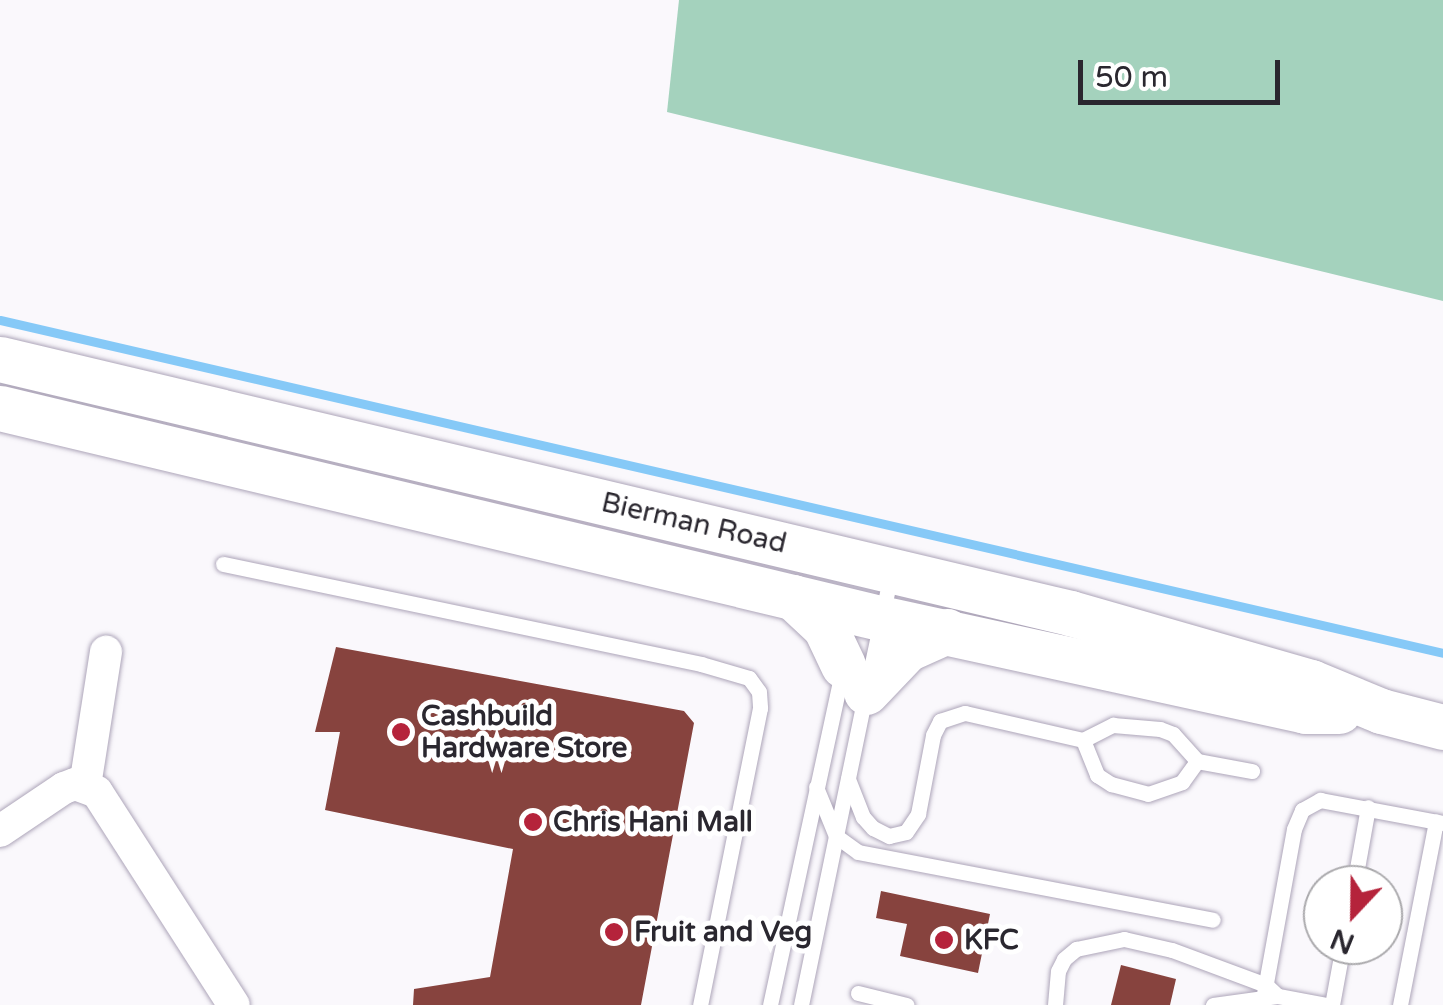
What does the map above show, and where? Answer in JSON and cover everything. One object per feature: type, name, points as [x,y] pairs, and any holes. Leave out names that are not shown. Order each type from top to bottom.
[{"type":"main road","name":"Bierman Road","points":[[0,359],[870,590],[1070,614],[1312,682],[1381,711],[1443,728]]},
{"type":"main road","name":"Bierman Road","points":[[0,408],[793,597],[870,590],[948,630],[1304,710],[1381,711]]},
{"type":"main road","points":[[793,597],[825,627],[854,678],[948,630]]},
{"type":"street","points":[[85,786],[106,652]]},
{"type":"street","points":[[0,831],[64,788],[85,786],[106,802],[234,1005]]},
{"type":"lane","points":[[223,564],[701,664],[749,678],[759,692],[760,708],[700,1005]]},
{"type":"lane","points":[[801,1005],[848,779],[854,678],[870,590]]},
{"type":"lane","points":[[770,1005],[815,784],[854,678],[870,590]]},
{"type":"lane","points":[[848,779],[873,828],[899,836],[918,814],[933,735],[940,721],[964,713],[1083,740],[1112,724],[1160,728],[1173,734],[1198,761],[1252,770]]},
{"type":"lane","points":[[1083,740],[1097,774],[1111,784],[1148,794],[1182,782],[1198,761]]},
{"type":"lane","points":[[815,784],[836,836],[858,852],[1213,920]]},
{"type":"lane","points":[[1268,996],[1294,830],[1302,810],[1320,800],[1440,822],[1400,1005]]},
{"type":"lane","points":[[1358,865],[1368,808]]},
{"type":"lane","points":[[1055,1005],[1058,971],[1064,959],[1076,949],[1112,940],[1146,942],[1268,996],[1330,1005],[1339,965]]},
{"type":"lane","points":[[858,992],[907,1005]]},
{"type":"lane","points":[[1213,1005],[1268,996]]},
{"type":"green space","points":[[679,0],[1443,0],[1443,301],[667,112]]},
{"type":"building","name":"Chris Hani Mall","points":[[336,647],[684,711],[694,723],[641,1005],[413,1005],[414,989],[490,977],[513,849],[325,810],[340,732],[315,732]]},
{"type":"building","name":"KFC","points":[[881,891],[990,914],[978,973],[900,956],[907,924],[876,918]]},
{"type":"building","points":[[1121,965],[1176,979],[1170,1005],[1111,1005]]},
{"type":"waterway","points":[[0,320],[1443,653]]},
{"type":"place","name":"Cashbuild Hardware Store","points":[[401,732]]},
{"type":"place","name":"Chris Hani Mall","points":[[533,822]]},
{"type":"place","name":"Fruit and Veg","points":[[614,932]]},
{"type":"place","name":"KFC","points":[[944,940]]}]
